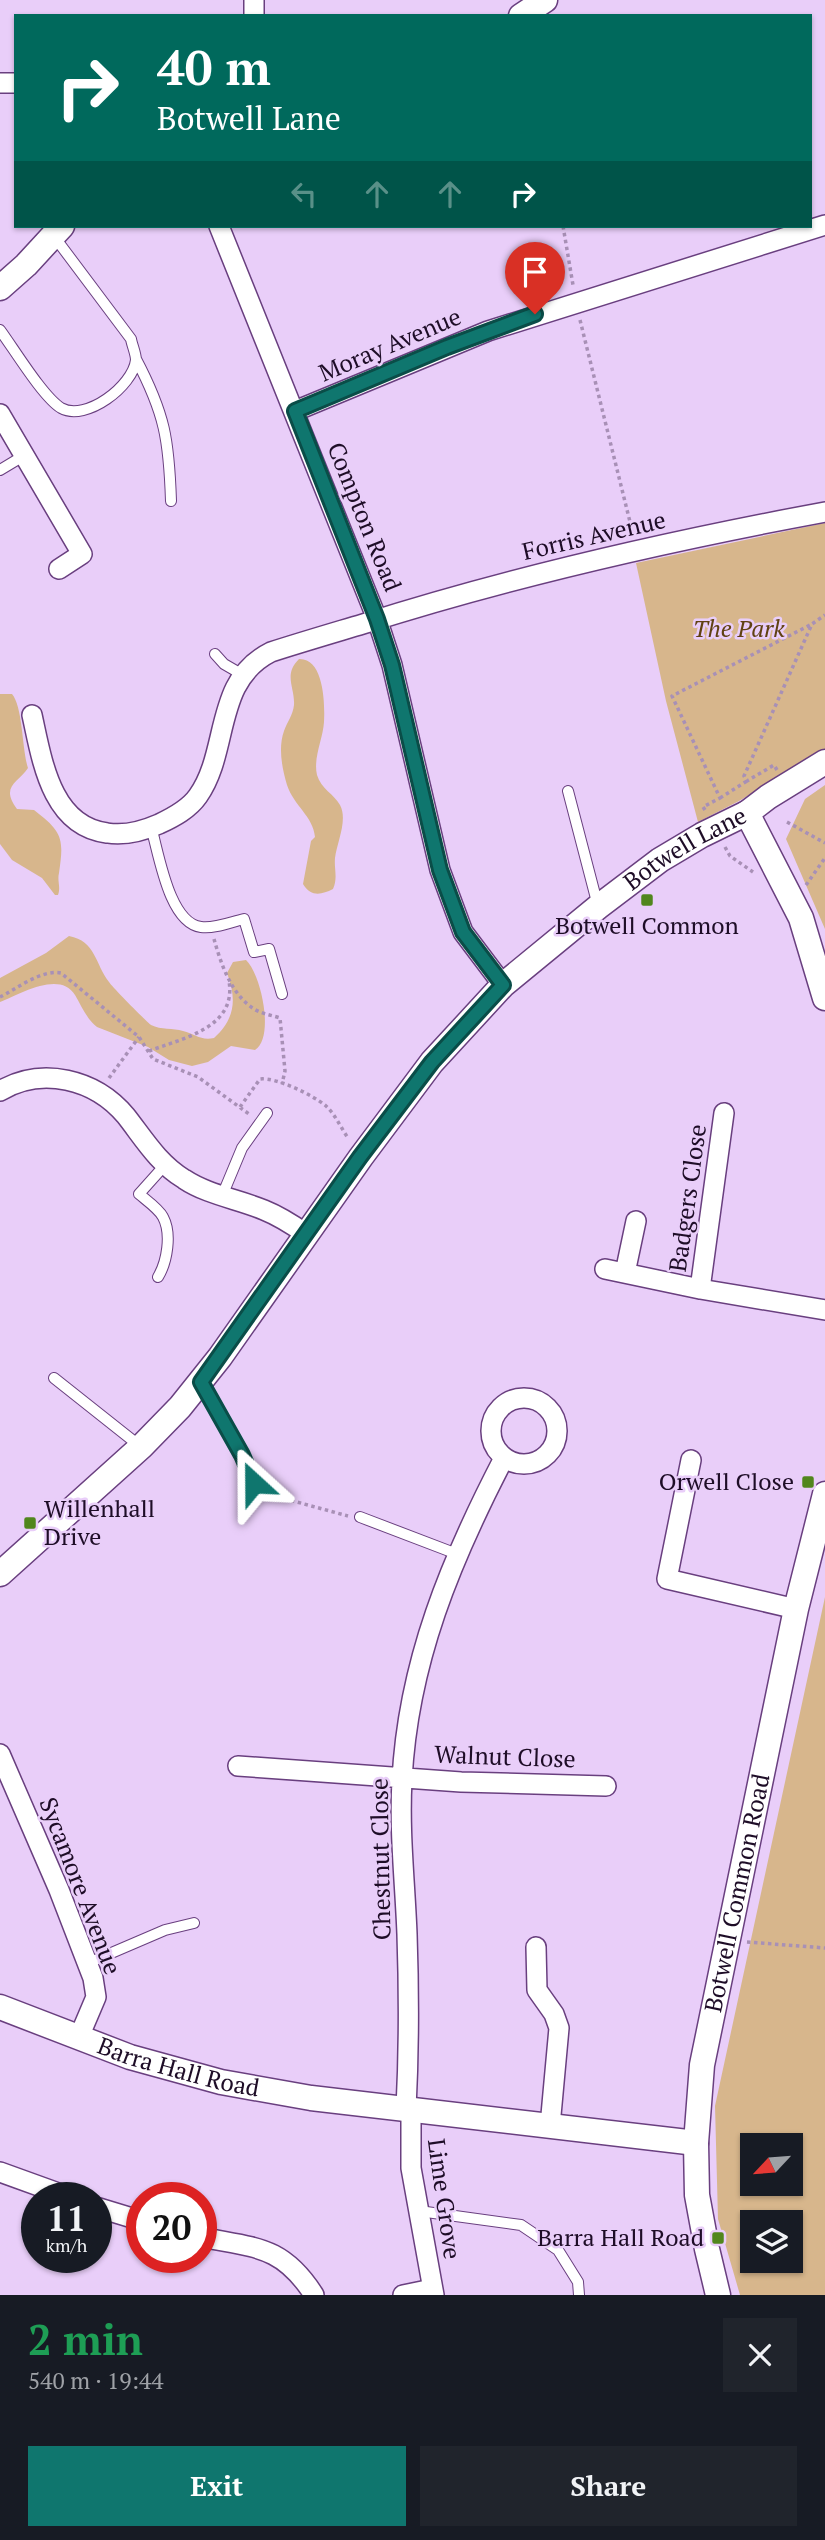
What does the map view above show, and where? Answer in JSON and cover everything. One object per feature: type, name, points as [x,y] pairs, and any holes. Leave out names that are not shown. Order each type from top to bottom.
[{"type":"street","points":[[525,14],[545,0]]},
{"type":"street","name":"Moray Avenue","points":[[295,411],[488,331],[825,225]]},
{"type":"street","name":"Compton Road","points":[[220,228],[377,619],[392,665],[440,870],[451,903],[469,943],[503,985]]},
{"type":"street","points":[[0,288],[26,265],[57,231]]},
{"type":"street","points":[[0,414],[82,554],[59,569]]},
{"type":"street","name":"Forris Avenue","points":[[243,675],[257,660],[271,652],[485,588],[637,549],[825,512]]},
{"type":"street","points":[[32,715],[47,778],[55,796],[86,827],[105,833],[122,834],[151,827],[181,813],[200,794],[215,754],[229,703],[243,675]]},
{"type":"street","name":"Botwell Lane","points":[[0,1574],[141,1447],[201,1382],[360,1157],[432,1062],[503,985],[660,860],[747,813],[825,762]]},
{"type":"street","points":[[747,813],[794,901],[825,998]]},
{"type":"street","points":[[0,1091],[30,1079],[53,1077],[76,1082],[98,1093],[121,1111],[165,1165],[184,1179],[222,1196],[267,1211],[306,1234]]},
{"type":"street","name":"Badgers Close","points":[[700,1289],[724,1113]]},
{"type":"street","points":[[625,1273],[636,1221]]},
{"type":"street","name":"Badgers Close","points":[[605,1269],[700,1289],[825,1310]]},
{"type":"street","name":"Chestnut Close","points":[[408,2109],[407,1934],[401,1828],[402,1777],[420,1663],[438,1601],[457,1554],[505,1458]]},
{"type":"street","points":[[691,1460],[667,1578],[796,1609]]},
{"type":"street","name":"Botwell Common Road","points":[[718,2295],[699,2213],[696,2143],[702,2065],[796,1609],[825,1494]]},
{"type":"street","name":"Sycamore Avenue","points":[[0,1754],[88,1963],[96,1997],[79,2037]]},
{"type":"street","name":"Walnut Close","points":[[238,1766],[461,1782],[606,1786]]},
{"type":"street","points":[[536,1947],[536,1985],[559,2028],[550,2126]]},
{"type":"street","name":"Barra Hall Road","points":[[0,2007],[130,2057],[220,2082],[311,2098],[696,2143]]},
{"type":"street","name":"Lime Grove","points":[[408,2109],[411,2168],[433,2292]]},
{"type":"street","points":[[0,2172],[28,2182]]},
{"type":"street","points":[[217,2240],[278,2255],[292,2266],[314,2295]]},
{"type":"street","points":[[403,2295],[433,2292]]},
{"type":"lane","points":[[57,231],[131,339],[136,359],[153,392],[164,423],[170,454],[171,501]]},
{"type":"lane","points":[[0,330],[52,400],[70,411],[80,412],[109,397],[129,378],[136,359]]},
{"type":"lane","points":[[0,470],[25,455]]},
{"type":"lane","points":[[215,654],[224,664],[243,675]]},
{"type":"lane","points":[[568,791],[598,907]]},
{"type":"lane","points":[[151,827],[177,910],[193,925],[210,926],[244,919],[254,952],[270,949],[282,994]]},
{"type":"lane","points":[[222,1196],[243,1148],[267,1114]]},
{"type":"lane","points":[[158,1277],[165,1265],[168,1250],[163,1217],[139,1194],[165,1165]]},
{"type":"lane","points":[[54,1378],[141,1447]]},
{"type":"lane","points":[[201,1382],[242,1455],[254,1483]]},
{"type":"lane","points":[[360,1517],[457,1554]]},
{"type":"lane","points":[[88,1963],[165,1930],[194,1923]]},
{"type":"lane","points":[[417,2211],[521,2225],[558,2250],[578,2282],[579,2295]]},
{"type":"path","points":[[563,228],[575,302],[637,549]]},
{"type":"path","points":[[720,798],[672,696],[825,615]]},
{"type":"path","points":[[747,781],[744,776],[812,624]]},
{"type":"path","points":[[774,863],[755,873],[730,856],[703,807],[774,765],[786,785]]},
{"type":"path","points":[[787,822],[825,843]]},
{"type":"path","points":[[794,901],[825,858]]},
{"type":"path","points":[[210,926],[229,979],[245,1002],[255,1010],[279,1018],[285,1071],[282,1084]]},
{"type":"path","points":[[0,997],[45,974],[61,973],[139,1037],[156,1061],[198,1077],[260,1123]]},
{"type":"path","points":[[148,1052],[209,1027],[219,1020],[229,1001],[229,979]]},
{"type":"path","points":[[98,1093],[139,1037]]},
{"type":"path","points":[[240,1107],[260,1079],[282,1084],[312,1097],[328,1108],[360,1157]]},
{"type":"path","points":[[254,1483],[257,1491],[360,1517]]},
{"type":"path","points":[[728,1938],[825,1948]]},
{"type":"green space","name":"The Park","points":[[825,523],[825,749],[739,801],[698,822],[666,701],[636,563]]},
{"type":"green space","points":[[299,659],[314,666],[321,683],[324,722],[316,762],[317,775],[321,784],[340,805],[343,817],[335,858],[336,877],[333,889],[320,893],[309,891],[303,884],[311,841],[315,837],[314,830],[290,792],[281,758],[282,738],[294,705],[292,670]]},
{"type":"green space","points":[[0,694],[12,694],[16,700],[28,768],[12,786],[10,795],[17,809],[34,810],[51,824],[59,837],[61,852],[58,895],[55,895],[42,878],[12,860],[0,844]]},
{"type":"green space","points":[[825,785],[825,929],[786,839],[805,799]]},
{"type":"green space","points":[[69,936],[90,948],[109,982],[151,1025],[183,1031],[205,1039],[214,1038],[230,1016],[233,1000],[227,973],[233,962],[246,960],[257,978],[264,1005],[265,1020],[261,1043],[255,1050],[231,1046],[208,1062],[192,1066],[169,1060],[148,1047],[97,1027],[75,995],[60,984],[39,986],[0,1002],[0,978],[46,953]]},
{"type":"green space","points":[[825,1597],[825,2295],[740,2295],[718,2219],[715,2106]]},
{"type":"place","name":"Botwell Common","points":[[647,900]]},
{"type":"place","name":"Orwell Close","points":[[808,1482]]},
{"type":"place","name":"Willenhall Drive","points":[[30,1523]]},
{"type":"place","name":"Barra Hall Road","points":[[718,2238]]},
{"type":"route","points":[[254,1483],[242,1455],[201,1382],[360,1157],[432,1062],[503,985],[469,943],[451,903],[422,798],[392,665],[358,566],[295,411],[447,347],[535,314]]}]
